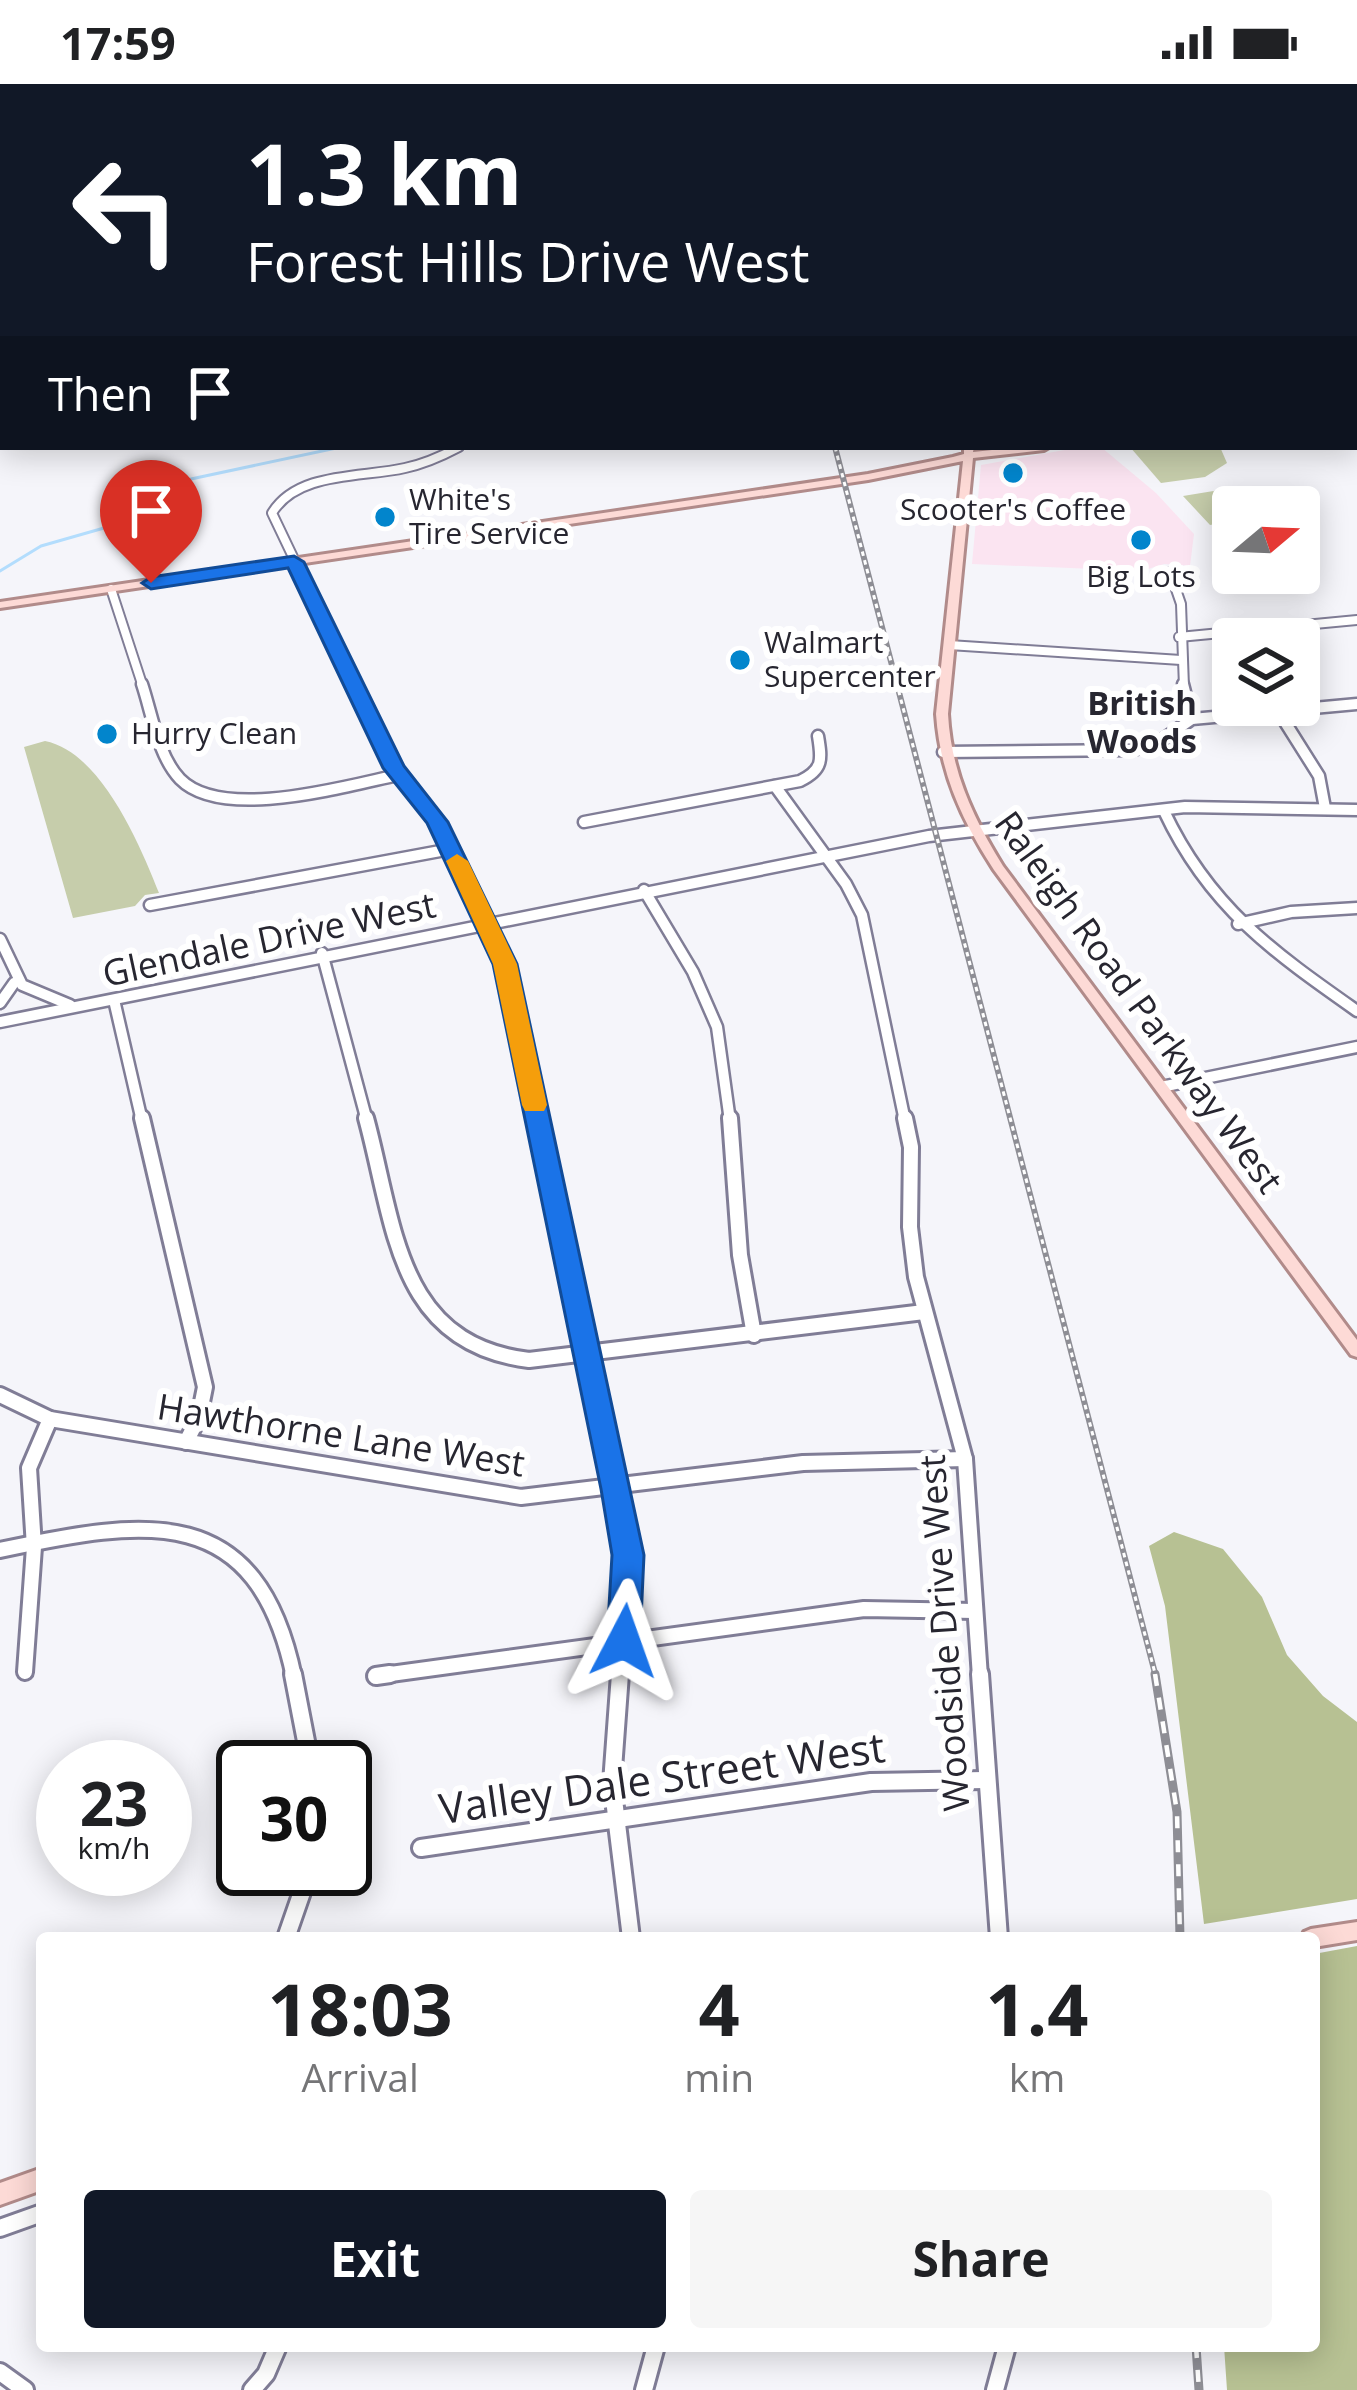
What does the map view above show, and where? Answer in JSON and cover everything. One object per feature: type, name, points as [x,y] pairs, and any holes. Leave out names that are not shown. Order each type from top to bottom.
[{"type":"main road","points":[[0,605],[856,478],[968,452],[998,450]]},
{"type":"main road","name":"Raleigh Road Parkway West","points":[[968,452],[943,752],[952,785],[973,827],[1357,1351]]},
{"type":"main road","points":[[1320,1936],[1357,1930]]},
{"type":"main road","points":[[0,2194],[36,2181]]},
{"type":"street","points":[[452,450],[417,465],[312,484],[283,496],[272,513],[398,775],[425,803],[488,921],[505,964],[628,1555],[612,1783],[631,1932]]},
{"type":"street","points":[[1170,572],[1176,579],[1183,700],[1192,719]]},
{"type":"street","points":[[111,589],[166,760],[176,779],[187,787],[224,798],[259,799],[398,775]]},
{"type":"street","points":[[1179,637],[1357,620]]},
{"type":"street","points":[[949,645],[1181,660]]},
{"type":"street","points":[[1320,707],[1357,704]]},
{"type":"street","points":[[943,752],[1133,750],[1156,744],[1192,719],[1212,717]]},
{"type":"street","points":[[1287,726],[1319,776],[1325,808]]},
{"type":"street","points":[[584,822],[808,778],[819,770],[823,759],[818,736]]},
{"type":"street","name":"Woodside Drive West","points":[[775,786],[862,915],[911,1147],[910,1227],[924,1312],[965,1459],[998,1932]]},
{"type":"street","name":"Glendale Drive West","points":[[0,1022],[322,953],[973,827],[1242,805],[1357,810]]},
{"type":"street","points":[[1164,811],[1196,875],[1238,924],[1357,1011]]},
{"type":"street","points":[[150,904],[451,849]]},
{"type":"street","points":[[644,890],[693,972],[717,1027],[736,1160],[740,1255],[754,1335]]},
{"type":"street","points":[[1238,924],[1311,909],[1357,908]]},
{"type":"street","points":[[0,939],[14,982],[31,994],[75,1007]]},
{"type":"street","points":[[322,953],[421,1309],[465,1344],[506,1359],[586,1355],[924,1312]]},
{"type":"street","points":[[0,1003],[14,982]]},
{"type":"street","points":[[114,1000],[205,1387],[199,1418],[186,1442]]},
{"type":"street","points":[[1161,1087],[1357,1048]]},
{"type":"street","name":"Hawthorne Lane West","points":[[0,1395],[50,1419],[489,1494],[542,1497],[803,1463],[965,1459]]},
{"type":"street","points":[[26,1672],[34,1543],[26,1466],[32,1446],[50,1419]]},
{"type":"street","points":[[0,1550],[98,1529],[148,1527],[192,1537],[235,1558],[262,1586],[279,1622],[304,1740]]},
{"type":"street","points":[[376,1676],[864,1610],[975,1611]]},
{"type":"street","name":"Valley Dale Street West","points":[[421,1848],[872,1782],[985,1780]]},
{"type":"street","points":[[288,1932],[301,1896]]},
{"type":"street","points":[[0,2228],[36,2214]]},
{"type":"street","points":[[252,2390],[275,2352]]},
{"type":"street","points":[[644,2390],[654,2352]]},
{"type":"street","points":[[995,2390],[1005,2352]]},
{"type":"street","points":[[0,2372],[25,2390]]},
{"type":"shaded area","points":[[1064,450],[1105,450],[1156,493],[1194,534],[1190,566],[1164,564],[1142,571],[972,564],[981,465]]},
{"type":"green space","points":[[1133,450],[1221,450],[1227,463],[1205,477],[1161,483]]},
{"type":"green space","points":[[1212,491],[1212,525],[1210,525],[1183,496]]},
{"type":"green space","points":[[45,741],[65,749],[101,781],[129,827],[159,893],[145,895],[135,906],[73,918],[24,747]]},
{"type":"green space","points":[[1174,1532],[1223,1549],[1262,1597],[1287,1655],[1323,1696],[1357,1722],[1357,1899],[1204,1924],[1165,1606],[1149,1546]]},
{"type":"green space","points":[[1357,1946],[1357,2390],[1227,2390],[1224,2352],[1320,2352],[1320,1953]]},
{"type":"waterway","points":[[0,571],[41,546],[125,522],[157,494],[191,479],[327,450]]},
{"type":"railway","points":[[836,450],[1156,1677]]},
{"type":"railway","points":[[1155,1674],[1177,1812],[1180,1932]]},
{"type":"railway","points":[[1196,2352],[1199,2390]]},
{"type":"slow traffic","points":[[457,861],[505,964],[535,1105]]},
{"type":"place","name":"Scooter's Coffee","points":[[1013,473]]},
{"type":"place","name":"White's Tire Service","points":[[385,517]]},
{"type":"place","name":"Big Lots","points":[[1141,540]]},
{"type":"place","name":"Walmart Supercenter","points":[[740,660]]},
{"type":"place","name":"Hurry Clean","points":[[107,734]]},
{"type":"district","name":"British Woods","points":[[1142,722]]},
{"type":"route","points":[[151,583],[294,562],[394,768],[437,822],[488,921],[505,964],[616,1489],[628,1555],[624,1641]]}]
